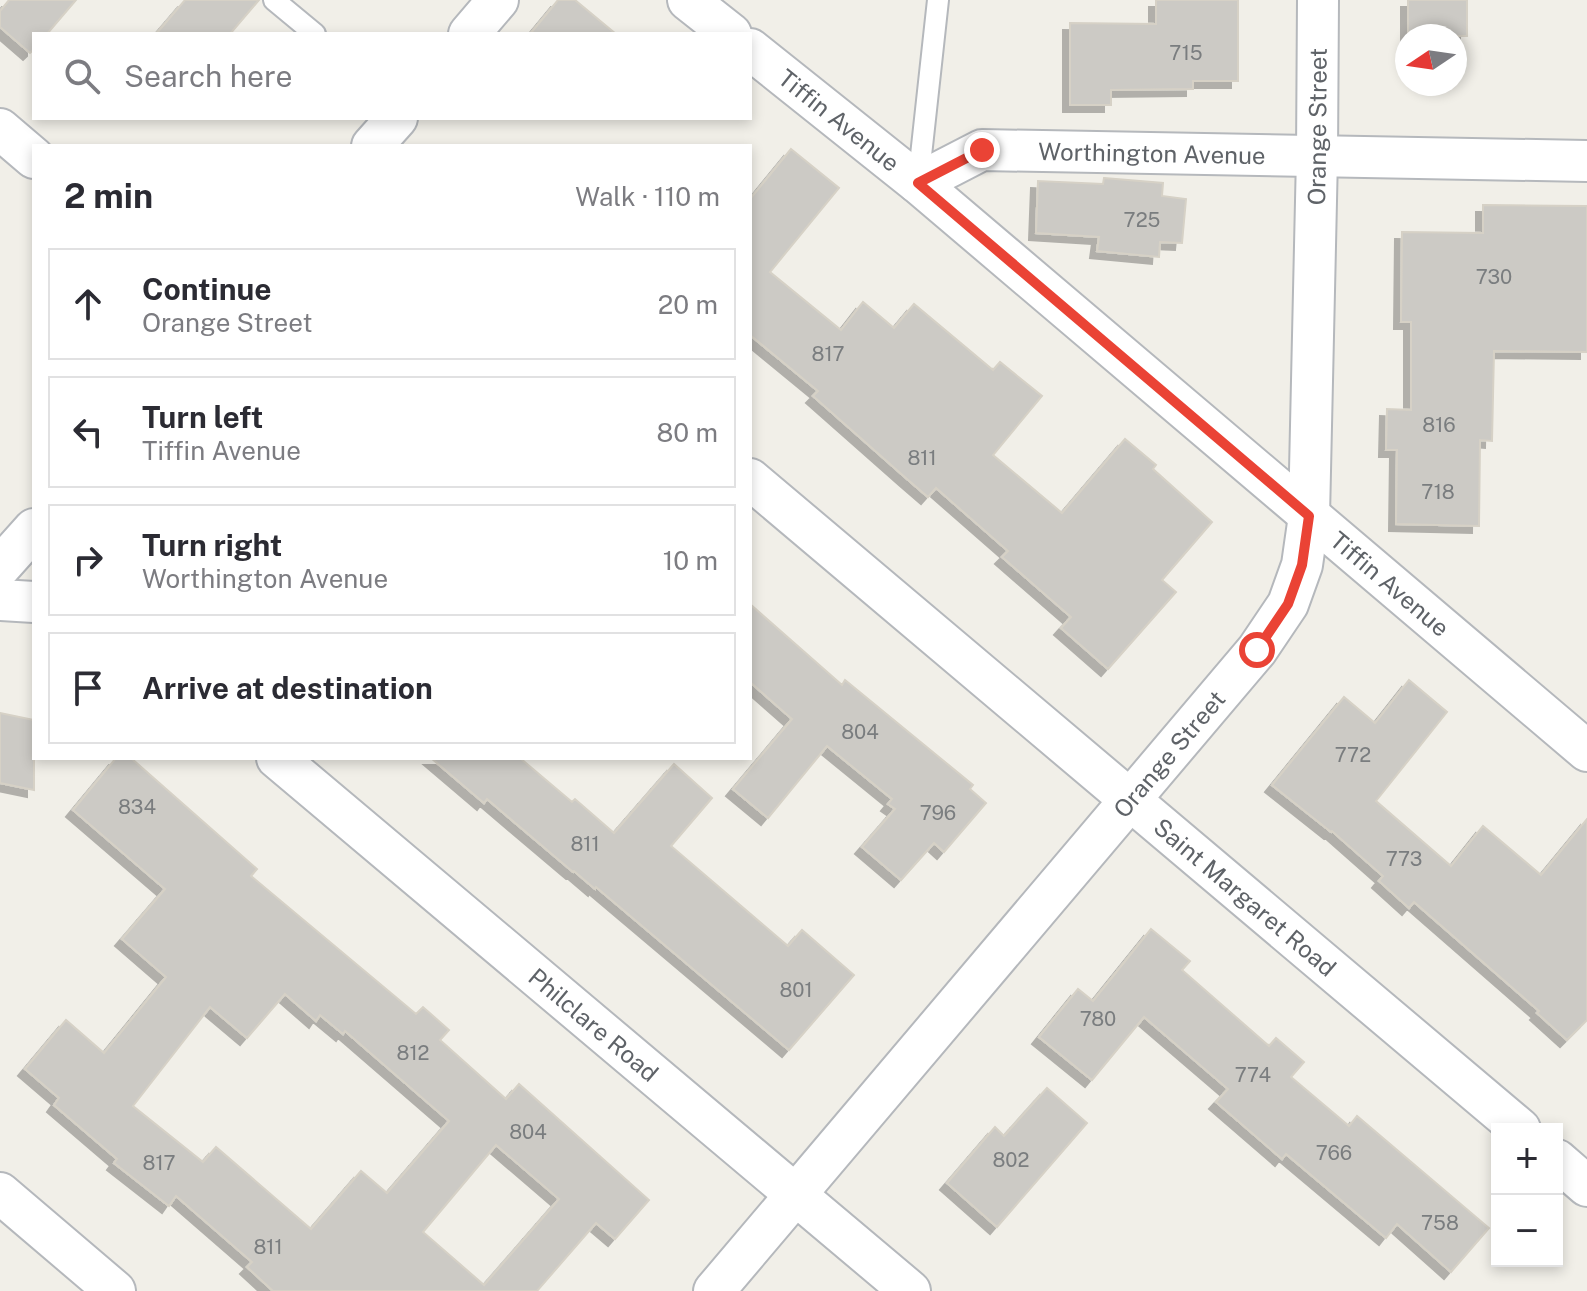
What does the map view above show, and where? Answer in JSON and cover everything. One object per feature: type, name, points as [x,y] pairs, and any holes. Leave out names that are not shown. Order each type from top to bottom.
[{"type":"street","points":[[471,32],[498,0]]},
{"type":"street","points":[[688,0],[728,32]]},
{"type":"street","name":"Orange Street","points":[[714,1291],[1257,650],[1288,604],[1302,565],[1309,516],[1318,0]]},
{"type":"street","name":"Tiffin Avenue","points":[[752,51],[918,183],[1587,751]]},
{"type":"street","points":[[374,144],[395,120]]},
{"type":"street","points":[[0,129],[32,156]]},
{"type":"street","name":"Worthington Avenue","points":[[918,183],[982,150],[1587,161]]},
{"type":"street","name":"Saint Margaret Road","points":[[752,481],[1513,1123]]},
{"type":"street","points":[[0,567],[32,531]]},
{"type":"street","points":[[0,600],[32,602]]},
{"type":"street","name":"Philclare Road","points":[[279,760],[910,1291]]},
{"type":"street","points":[[1563,1165],[1587,1186]]},
{"type":"street","points":[[0,1193],[115,1291]]},
{"type":"lane","points":[[274,0],[313,32]]},
{"type":"lane","points":[[918,183],[938,0]]},
{"type":"building","points":[[9,0],[76,0],[49,32],[32,32],[30,53],[0,27],[0,11]]},
{"type":"building","points":[[185,0],[259,0],[232,32],[158,32]]},
{"type":"building","points":[[558,0],[575,0],[614,32],[532,32]]},
{"type":"building","points":[[1156,0],[1238,0],[1238,81],[1193,81],[1193,89],[1111,90],[1111,105],[1070,105],[1070,23],[1156,24]]},
{"type":"building","points":[[1408,0],[1467,0],[1467,24],[1408,24]]},
{"type":"building","points":[[791,149],[839,188],[770,272],[841,330],[863,302],[894,328],[914,304],[993,370],[1000,362],[1042,396],[993,455],[1062,513],[1125,439],[1156,465],[1153,469],[1212,522],[1162,580],[1176,592],[1108,669],[1061,628],[1071,617],[1002,557],[1008,551],[936,488],[928,497],[813,396],[818,391],[752,337],[752,197]]},
{"type":"building","points":[[1104,178],[1163,183],[1162,196],[1186,199],[1182,243],[1160,242],[1159,257],[1097,251],[1099,237],[1036,233],[1038,181],[1103,184]]},
{"type":"building","points":[[1483,205],[1587,206],[1587,352],[1494,351],[1492,441],[1480,440],[1479,526],[1396,524],[1397,450],[1386,450],[1387,409],[1411,410],[1411,322],[1401,322],[1402,232],[1483,233]]},
{"type":"building","points":[[752,606],[842,685],[845,680],[973,785],[970,789],[986,803],[944,852],[934,843],[901,880],[862,847],[895,809],[888,804],[892,799],[827,746],[768,818],[733,789],[792,719],[752,684]]},
{"type":"building","points":[[1409,680],[1447,712],[1376,801],[1451,866],[1483,826],[1541,875],[1587,819],[1587,1020],[1567,1040],[1537,1013],[1539,1011],[1414,902],[1409,908],[1379,881],[1383,876],[1332,831],[1272,785],[1344,697],[1375,723]]},
{"type":"building","points":[[0,713],[32,720],[34,790],[0,783]]},
{"type":"building","points":[[114,760],[133,760],[257,869],[251,876],[416,1014],[423,1007],[449,1030],[440,1040],[506,1099],[519,1084],[649,1200],[615,1239],[596,1223],[537,1291],[273,1291],[247,1267],[252,1262],[176,1196],[169,1206],[114,1163],[117,1159],[54,1105],[59,1098],[25,1069],[66,1020],[104,1053],[166,977],[122,939],[165,889],[73,810]],"holes":[[[285,994],[316,1021],[320,1015],[343,1034],[345,1031],[449,1121],[387,1193],[361,1171],[311,1229],[216,1147],[203,1162],[133,1106],[210,1007],[247,1038]],[[496,1145],[559,1199],[484,1285],[423,1232]]]},
{"type":"building","points":[[433,760],[522,760],[614,833],[674,764],[712,798],[671,846],[788,946],[802,930],[854,975],[789,1050],[596,887],[573,872],[487,799],[484,803]]},
{"type":"building","points":[[1151,929],[1190,961],[1182,970],[1269,1046],[1276,1038],[1304,1062],[1291,1077],[1349,1126],[1357,1116],[1489,1228],[1451,1272],[1397,1224],[1386,1238],[1286,1154],[1282,1159],[1216,1102],[1228,1089],[1144,1017],[1092,1080],[1039,1037],[1078,989],[1093,1001]]},
{"type":"building","points":[[1047,1088],[1087,1123],[997,1227],[947,1183],[995,1127],[1004,1136]]},
{"type":"route","points":[[982,150],[918,183],[1309,516],[1302,565],[1288,604],[1257,650]]}]
